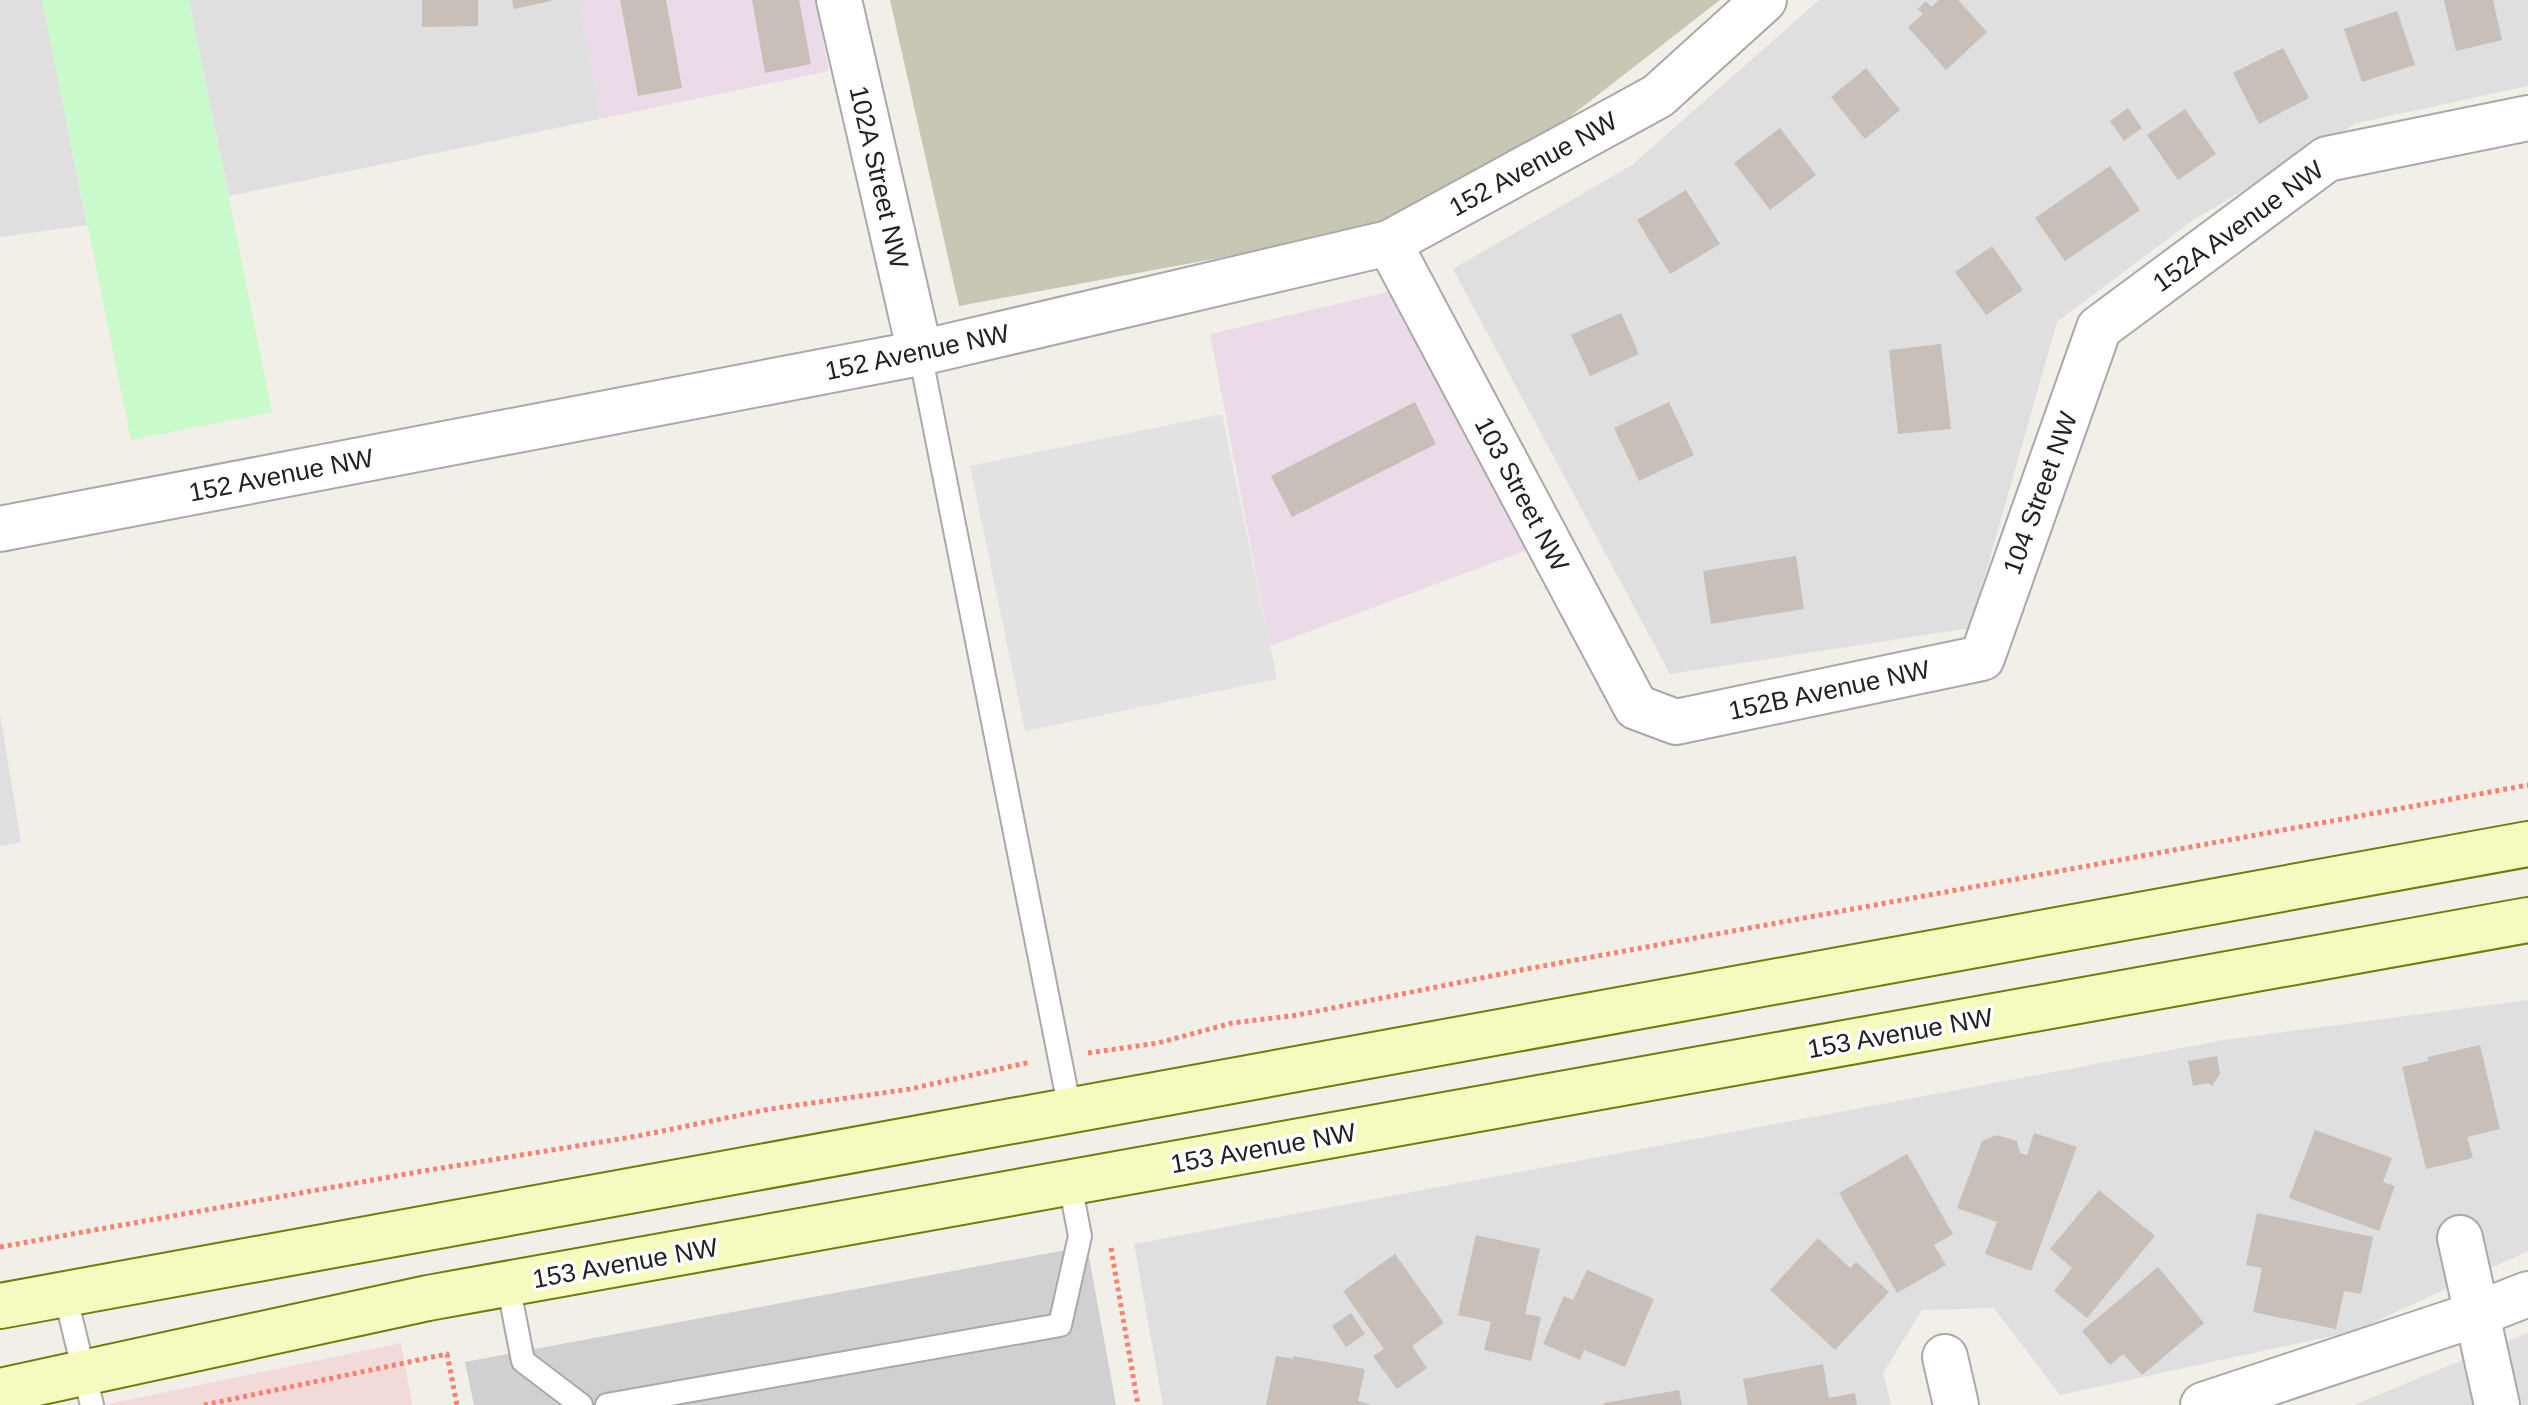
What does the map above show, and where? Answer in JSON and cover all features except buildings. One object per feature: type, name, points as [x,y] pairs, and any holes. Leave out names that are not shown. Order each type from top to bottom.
[{"type":"main road","points":[[0,1306],[2528,844]]},
{"type":"main road","name":"153 Avenue NW","points":[[0,1391],[88,1389],[428,1298],[2528,920]]},
{"type":"street","name":"102A Street NW","points":[[839,0],[920,353]]},
{"type":"street","name":"152 Avenue NW","points":[[0,529],[920,353],[1389,243],[1658,96],[1764,0]]},
{"type":"street","name":"152A Avenue NW","points":[[2099,328],[2327,159],[2528,118]]},
{"type":"street","name":"103 Street NW","points":[[1389,243],[1636,707],[1676,722]]},
{"type":"street","name":"104 Street NW","points":[[1982,658],[2099,328]]},
{"type":"street","name":"152B Avenue NW","points":[[1676,722],[1982,658]]},
{"type":"street","points":[[2460,1238],[2497,1405]]},
{"type":"street","points":[[2203,1405],[2477,1314],[2528,1294]]},
{"type":"street","points":[[1945,1357],[1956,1405]]},
{"type":"lane","points":[[920,353],[1070,1110]]},
{"type":"lane","points":[[607,1405],[1060,1325],[1080,1236],[1070,1184]]},
{"type":"lane","points":[[508,1284],[523,1361],[581,1405]]},
{"type":"lane","points":[[65,1294],[88,1389]]},
{"type":"path","points":[[0,1247],[662,1131],[786,1106],[910,1089],[1060,1058],[1158,1043],[1232,1023],[1298,1015],[1507,973],[2528,785]]},
{"type":"path","points":[[1108,1233],[1138,1405]]},
{"type":"path","points":[[204,1405],[447,1354],[457,1405]]},
{"type":"shaded area","points":[[0,0],[42,0],[87,225],[0,237]]},
{"type":"shaded area","points":[[189,0],[579,0],[600,119],[229,196]]},
{"type":"shaded area","points":[[579,0],[816,0],[829,71],[600,119]]},
{"type":"shaded area","points":[[890,0],[1720,0],[1441,217],[959,306]]},
{"type":"shaded area","points":[[1819,0],[2528,0],[2528,86],[2357,123],[2193,220],[2057,322],[1970,628],[1670,674],[1453,269],[1632,165]]},
{"type":"shaded area","points":[[1391,291],[1530,549],[1270,646],[1210,334]]},
{"type":"shaded area","points":[[1222,414],[1277,679],[1025,731],[970,466]]},
{"type":"shaded area","points":[[0,713],[21,842],[0,846]]},
{"type":"shaded area","points":[[2528,1000],[2528,1251],[2355,1331],[2060,1395],[1994,1308],[1922,1310],[1883,1373],[1891,1405],[1163,1405],[1134,1244],[2224,1040]]},
{"type":"shaded area","points":[[1087,1246],[1116,1405],[474,1405],[465,1362]]},
{"type":"shaded area","points":[[2528,1333],[2528,1405],[2354,1405]]},
{"type":"shaded area","points":[[401,1343],[412,1405],[104,1405]]},
{"type":"green space","points":[[42,0],[189,0],[272,412],[131,440]]}]
